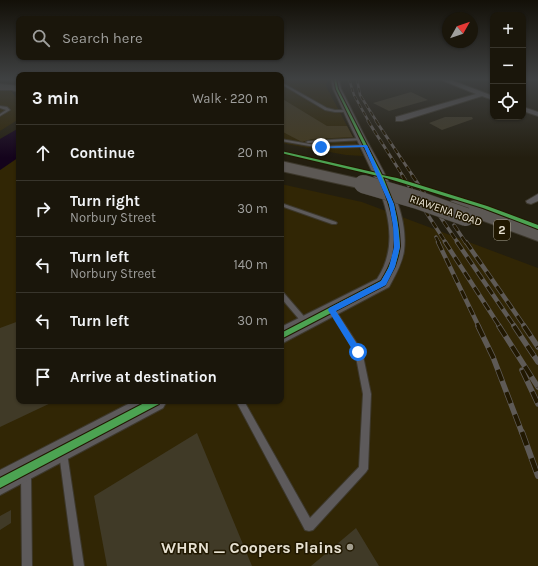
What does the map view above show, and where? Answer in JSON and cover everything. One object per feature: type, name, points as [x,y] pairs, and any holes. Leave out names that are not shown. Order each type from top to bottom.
[{"type":"highway","name":"RIAWENA ROAD","points":[[284,160],[361,180],[418,200],[461,211],[538,236]]},
{"type":"highway","name":"RIAWENA ROAD","points":[[284,167],[361,180]]},
{"type":"highway","name":"RIAWENA ROAD","points":[[461,211],[538,245]]},
{"type":"street","points":[[284,334],[383,283],[392,267],[397,247],[396,226],[392,204],[374,163],[345,105]]},
{"type":"street","points":[[399,120],[446,105]]},
{"type":"street","points":[[526,110],[538,114]]},
{"type":"street","points":[[0,483],[150,404]]},
{"type":"lane","points":[[320,105],[326,109],[335,111],[348,111]]},
{"type":"lane","points":[[0,107],[8,110],[0,116]]},
{"type":"lane","points":[[284,139],[313,142],[364,143]]},
{"type":"lane","points":[[284,140],[321,147],[364,143]]},
{"type":"lane","points":[[284,205],[334,222]]},
{"type":"lane","points":[[284,297],[306,323]]},
{"type":"lane","points":[[242,404],[309,526],[363,469],[367,394],[358,352],[332,310]]},
{"type":"lane","points":[[63,450],[80,566]]},
{"type":"lane","points":[[26,469],[27,566]]},
{"type":"shaded area","points":[[0,105],[16,105],[16,121],[0,131]]},
{"type":"shaded area","points":[[284,105],[336,105],[363,156],[346,155],[284,144]]},
{"type":"shaded area","points":[[284,105],[293,105],[327,126],[347,126],[353,137],[312,139],[302,142],[284,133]]},
{"type":"shaded area","points":[[16,130],[16,159],[0,170],[0,139]]},
{"type":"shaded area","points":[[16,159],[16,404],[284,404],[284,185],[362,202],[538,268],[538,566],[0,566],[0,170]]},
{"type":"building","points":[[378,105],[409,105],[389,111]]},
{"type":"building","points":[[445,117],[472,117],[473,119],[442,130],[429,123]]},
{"type":"building","points":[[16,322],[16,404],[49,404],[0,427],[0,328]]},
{"type":"building","points":[[197,433],[252,566],[107,566],[94,496]]},
{"type":"building","points":[[11,510],[11,523],[0,530],[0,516]]},
{"type":"building","name":"WHRN _ Coopers Plains","points":[[356,528],[379,566],[311,566]]},
{"type":"railway","points":[[360,105],[369,122]]},
{"type":"railway","points":[[367,105],[377,122]]},
{"type":"railway","points":[[368,121],[403,176]]},
{"type":"railway","points":[[376,121],[413,176]]},
{"type":"railway","points":[[402,175],[446,243]]},
{"type":"railway","points":[[412,175],[458,243]]},
{"type":"railway","points":[[454,225],[466,243]]},
{"type":"railway","points":[[436,237],[439,243]]},
{"type":"railway","points":[[438,242],[479,327]]},
{"type":"railway","points":[[445,242],[500,327]]},
{"type":"railway","points":[[457,242],[515,327]]},
{"type":"railway","points":[[466,242],[525,327]]},
{"type":"railway","points":[[478,326],[493,357],[522,433]]},
{"type":"railway","points":[[499,326],[538,387]]},
{"type":"railway","points":[[514,326],[538,362]]},
{"type":"railway","points":[[524,326],[538,347]]},
{"type":"railway","points":[[522,370],[538,404]]},
{"type":"railway","points":[[522,432],[538,476]]},
{"type":"cycle path","points":[[284,334],[383,283],[394,261],[397,246],[397,232],[387,192],[376,166],[345,105]]},
{"type":"cycle path","points":[[284,153],[395,179],[485,207],[538,227]]},
{"type":"cycle path","points":[[0,483],[150,404]]},
{"type":"place","name":"WHRN _ Coopers Plains","points":[[350,547]]},
{"type":"route","points":[[321,147],[365,146],[392,204],[396,226],[397,247],[392,267],[383,283],[332,310],[358,352]]}]
